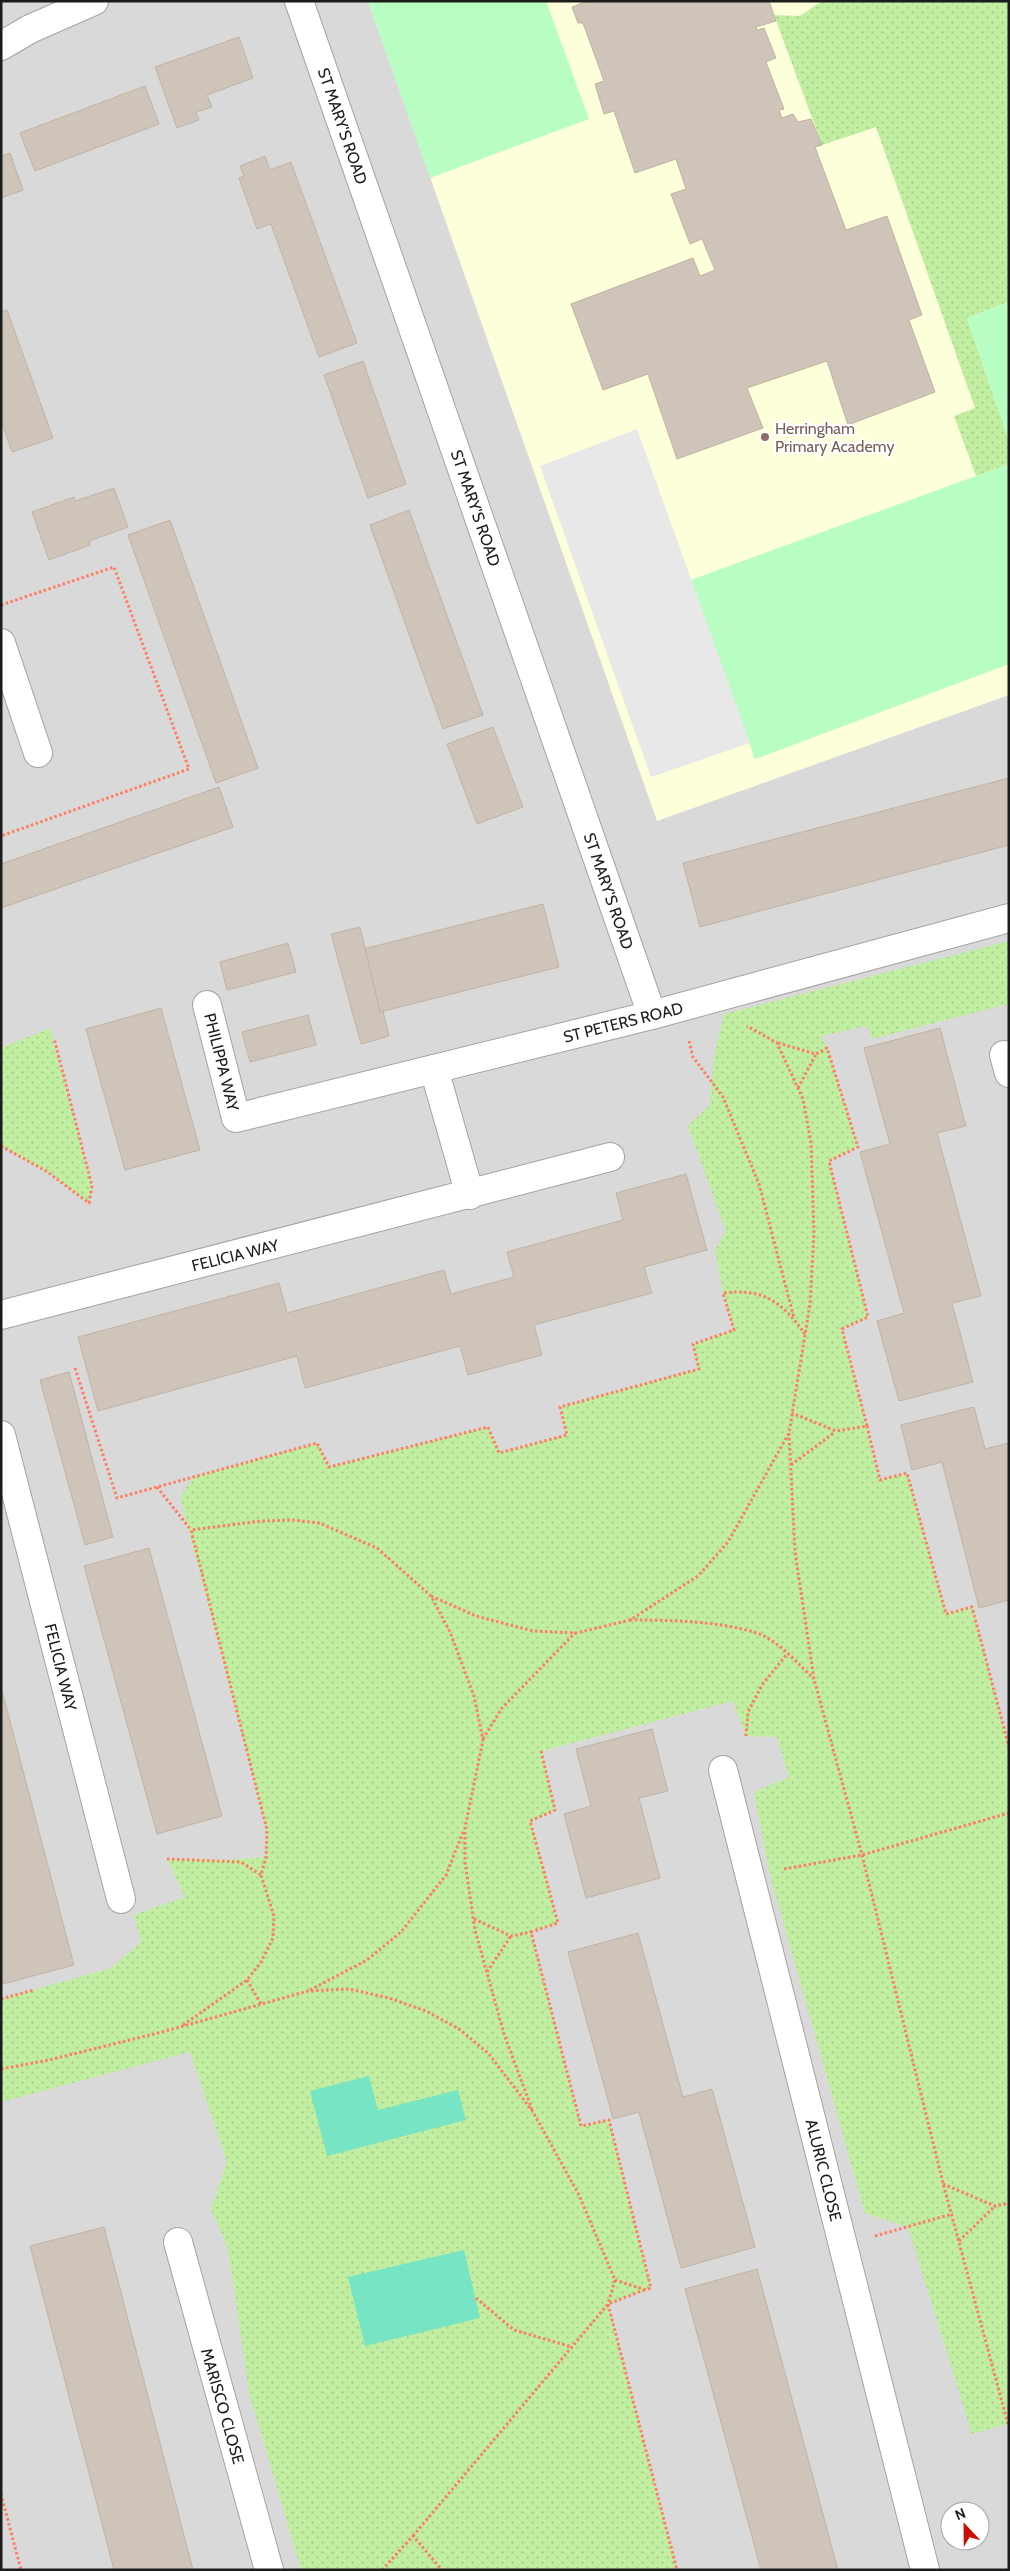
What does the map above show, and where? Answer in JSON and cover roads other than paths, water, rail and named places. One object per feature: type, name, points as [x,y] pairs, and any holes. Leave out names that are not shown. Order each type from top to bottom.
[{"type":"street","points":[[1,46],[30,29],[94,1]]},
{"type":"street","name":"ST MARY'S ROAD","points":[[300,1],[652,1015]]},
{"type":"street","points":[[1,643],[11,707],[38,753]]},
{"type":"street","name":"ST PETERS ROAD","points":[[236,1118],[652,1015],[1009,918]]},
{"type":"street","name":"PHILIPPA WAY","points":[[207,1005],[236,1118]]},
{"type":"street","points":[[434,1069],[470,1195]]},
{"type":"street","name":"FELICIA WAY","points":[[1,1315],[470,1195],[610,1157]]},
{"type":"street","name":"FELICIA WAY","points":[[1,1435],[121,1900]]},
{"type":"street","name":"ALURIC CLOSE","points":[[723,1770],[924,2570]]},
{"type":"street","name":"MARISCO CLOSE","points":[[178,2242],[269,2570]]},
{"type":"place","name":"Herringham Primary Academy","points":[[765,437]]}]
